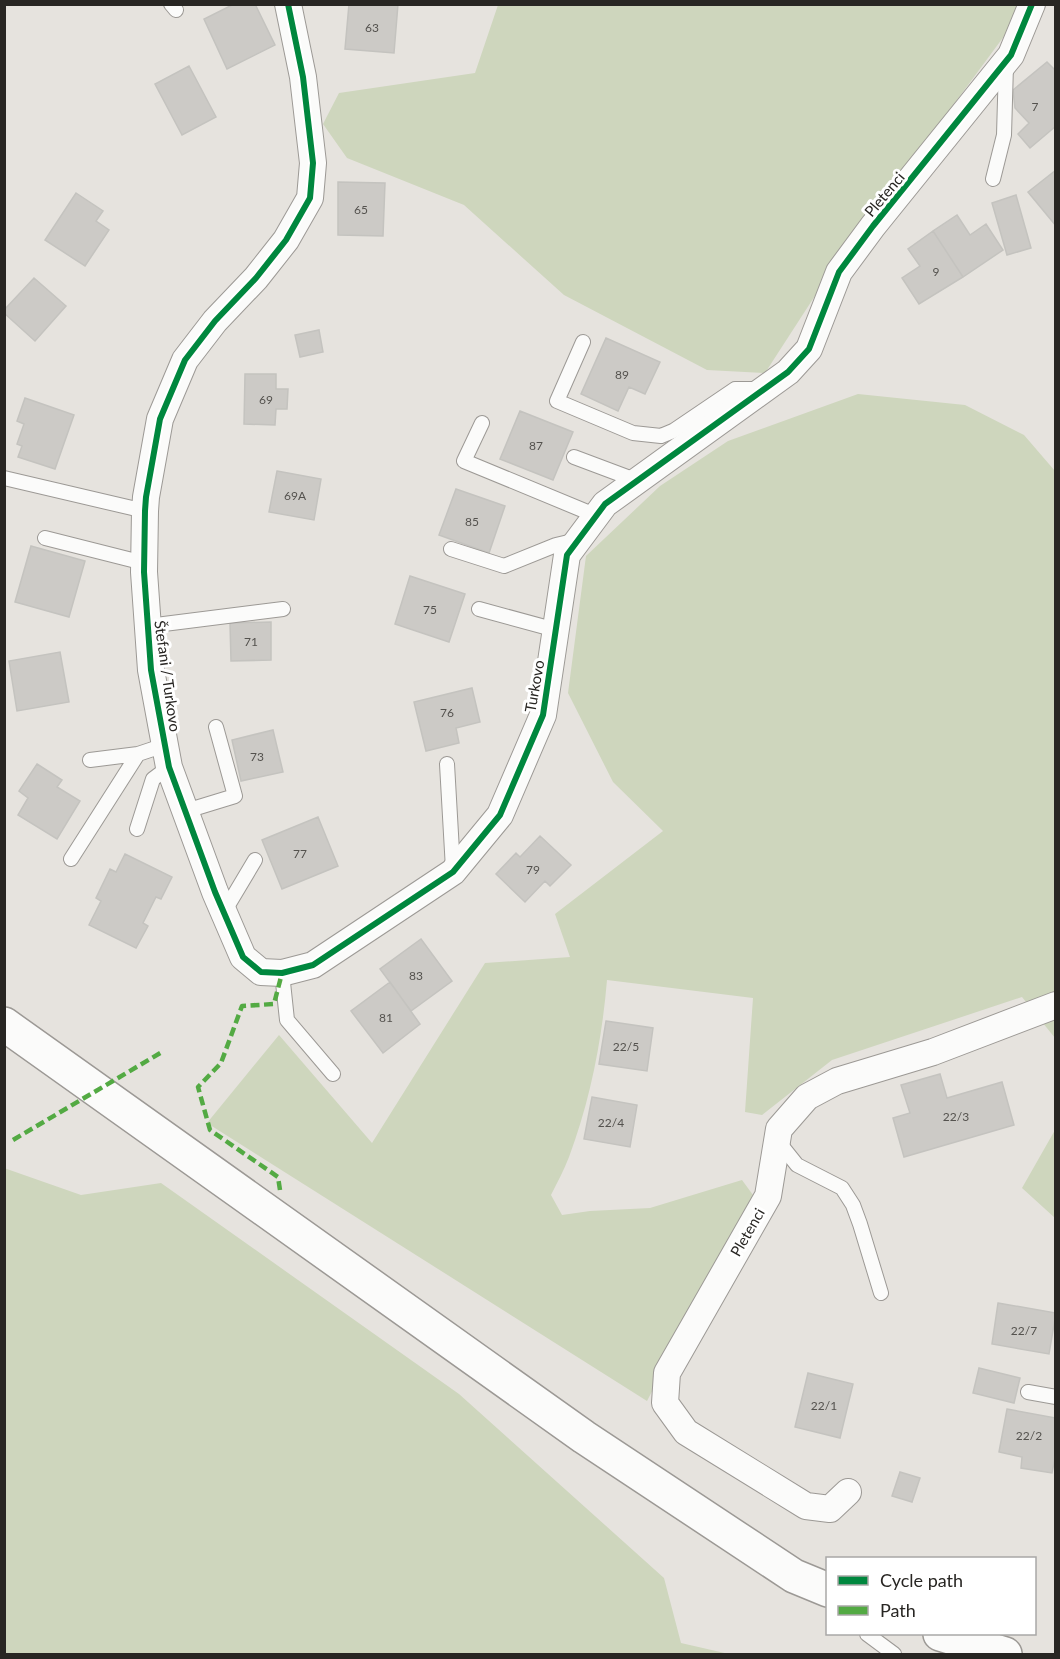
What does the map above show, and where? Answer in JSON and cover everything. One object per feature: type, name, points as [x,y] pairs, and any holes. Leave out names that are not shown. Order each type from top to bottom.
[{"type":"main road","points":[[16,1033],[584,1437],[795,1576],[826,1589]]},
{"type":"main road","points":[[943,1635],[1005,1654]]},
{"type":"street","name":"Štefani / Turkovo","points":[[243,957],[224,912],[167,756],[151,670],[144,563],[145,511],[160,419],[185,360],[214,321],[256,278],[286,240],[310,198],[312,152],[303,77],[288,4]]},
{"type":"street","name":"Pletenci","points":[[809,349],[839,272],[873,226],[1006,62],[1032,4]]},
{"type":"street","name":"Turkovo","points":[[243,957],[261,972],[282,973],[313,965],[453,872],[500,815],[543,716],[567,555],[605,504],[766,389],[788,372],[809,349]]},
{"type":"street","name":"Pletenci","points":[[848,1492],[830,1509],[806,1506],[686,1431],[665,1403],[667,1373],[768,1196],[779,1129],[807,1097],[837,1081],[933,1052],[1056,1005]]},
{"type":"lane","points":[[993,179],[1004,135],[1006,62]]},
{"type":"lane","points":[[583,342],[556,400],[633,433],[661,436],[673,431],[735,389],[766,389]]},
{"type":"lane","points":[[482,423],[464,461],[597,516]]},
{"type":"lane","points":[[574,457],[638,481]]},
{"type":"lane","points":[[4,478],[145,511]]},
{"type":"lane","points":[[45,538],[144,563]]},
{"type":"lane","points":[[451,549],[504,566],[556,545],[579,539]]},
{"type":"lane","points":[[148,626],[283,609]]},
{"type":"lane","points":[[479,609],[556,630]]},
{"type":"lane","points":[[186,811],[235,796],[216,727]]},
{"type":"lane","points":[[71,859],[138,754]]},
{"type":"lane","points":[[90,760],[138,754],[167,756],[153,779],[137,829]]},
{"type":"lane","points":[[447,764],[453,872]]},
{"type":"lane","points":[[224,912],[255,860]]},
{"type":"lane","points":[[282,973],[287,1020],[333,1074]]},
{"type":"lane","points":[[777,1140],[797,1164],[842,1188],[853,1205],[881,1293]]},
{"type":"lane","points":[[1029,1392],[1056,1397]]},
{"type":"lane","points":[[795,1576],[826,1600]]},
{"type":"lane","points":[[868,1635],[894,1654]]},
{"type":"green space","points":[[498,5],[1027,5],[833,268],[765,373],[707,370],[564,295],[464,205],[347,158],[323,124],[339,93],[475,73]]},
{"type":"green space","points":[[858,394],[965,405],[1024,435],[1055,471],[1055,1038],[1022,997],[832,1060],[762,1115],[745,1112],[753,998],[607,980],[602,1025],[589,1092],[569,1157],[551,1195],[562,1215],[650,1208],[742,1180],[753,1195],[647,1401],[207,1123],[279,1035],[372,1143],[485,963],[570,957],[555,914],[663,831],[613,782],[568,693],[586,556],[660,486],[728,441]]},
{"type":"green space","points":[[1055,1130],[1055,1218],[1022,1188]]},
{"type":"green space","points":[[4,1168],[81,1195],[161,1183],[459,1394],[664,1578],[681,1643],[729,1654],[5,1654]]},
{"type":"building","points":[[234,4],[255,4],[275,45],[227,69],[204,19]]},
{"type":"building","points":[[349,4],[398,4],[394,53],[345,49]]},
{"type":"building","points":[[1047,62],[1056,71],[1056,126],[1030,148],[1018,134],[1029,123],[1015,108],[1013,90]]},
{"type":"building","points":[[189,66],[216,117],[182,135],[155,84]]},
{"type":"building","points":[[1056,170],[1056,226],[1028,192]]},
{"type":"building","points":[[338,182],[385,183],[383,236],[338,235]]},
{"type":"building","points":[[76,193],[103,211],[96,221],[109,230],[85,266],[45,240]]},
{"type":"building","points":[[1016,195],[1031,248],[1007,255],[992,203]]},
{"type":"building","points":[[957,215],[970,235],[986,224],[1003,250],[963,277],[933,231]]},
{"type":"building","points":[[933,231],[963,277],[919,304],[902,278],[920,266],[908,249]]},
{"type":"building","points":[[34,278],[66,306],[35,341],[4,313],[4,310]]},
{"type":"building","points":[[319,330],[323,352],[300,357],[295,335]]},
{"type":"building","points":[[606,338],[660,362],[645,394],[629,387],[618,411],[581,394]]},
{"type":"building","points":[[245,374],[276,374],[276,389],[288,389],[287,409],[276,409],[275,425],[244,424]]},
{"type":"building","points":[[25,398],[74,415],[55,469],[18,457],[22,446],[17,444],[24,424],[17,421]]},
{"type":"building","points":[[520,411],[573,432],[553,480],[500,459]]},
{"type":"building","points":[[277,471],[321,479],[314,520],[269,512]]},
{"type":"building","points":[[456,489],[505,506],[489,553],[439,535]]},
{"type":"building","points":[[31,546],[85,561],[69,617],[15,602]]},
{"type":"building","points":[[410,576],[465,594],[449,642],[395,624]]},
{"type":"building","points":[[271,622],[271,660],[231,661],[230,623]]},
{"type":"building","points":[[60,652],[69,702],[17,711],[9,661]]},
{"type":"building","points":[[472,688],[480,722],[456,728],[459,743],[426,751],[414,702]]},
{"type":"building","points":[[273,730],[283,772],[241,781],[232,740]]},
{"type":"building","points":[[37,764],[62,780],[57,787],[80,801],[57,839],[18,815],[28,798],[19,791]]},
{"type":"building","points":[[318,817],[338,866],[282,889],[262,840]]},
{"type":"building","points":[[540,836],[571,865],[550,886],[545,881],[525,902],[496,874],[516,853],[520,857]]},
{"type":"building","points":[[125,854],[172,877],[161,899],[156,897],[143,923],[148,926],[136,948],[89,925],[101,901],[96,898],[110,869],[116,872]]},
{"type":"building","points":[[421,939],[452,981],[411,1011],[380,969]]},
{"type":"building","points":[[390,982],[420,1024],[383,1053],[351,1011]]},
{"type":"building","points":[[606,1021],[653,1028],[647,1071],[599,1064]]},
{"type":"building","points":[[940,1074],[947,1098],[1002,1082],[1014,1125],[904,1157],[893,1118],[910,1113],[901,1085]]},
{"type":"building","points":[[592,1097],[637,1105],[630,1147],[584,1139]]},
{"type":"building","points":[[998,1303],[1056,1313],[1049,1354],[992,1344]]},
{"type":"building","points":[[979,1368],[1020,1378],[1014,1403],[973,1393]]},
{"type":"building","points":[[808,1373],[853,1384],[840,1438],[795,1427]]},
{"type":"building","points":[[1007,1409],[1056,1418],[1056,1453],[1052,1473],[1021,1468],[1022,1457],[999,1452]]},
{"type":"building","points":[[900,1472],[920,1478],[912,1502],[892,1496]]},
{"type":"marked path","points":[[280,1190],[278,1177],[210,1130],[198,1087],[221,1063],[242,1006],[274,1004],[282,973]]},
{"type":"marked path","points":[[13,1140],[162,1052]]},
{"type":"cycle path","points":[[288,4],[303,77],[313,163],[310,198],[286,240],[256,278],[215,321],[185,360],[160,419],[146,497],[144,572],[151,670],[169,767],[215,892],[243,957],[261,972],[282,973],[313,965],[453,872],[500,815],[543,715],[567,555],[605,504],[788,372],[809,349],[839,272],[873,226],[1011,55],[1032,4]]}]
